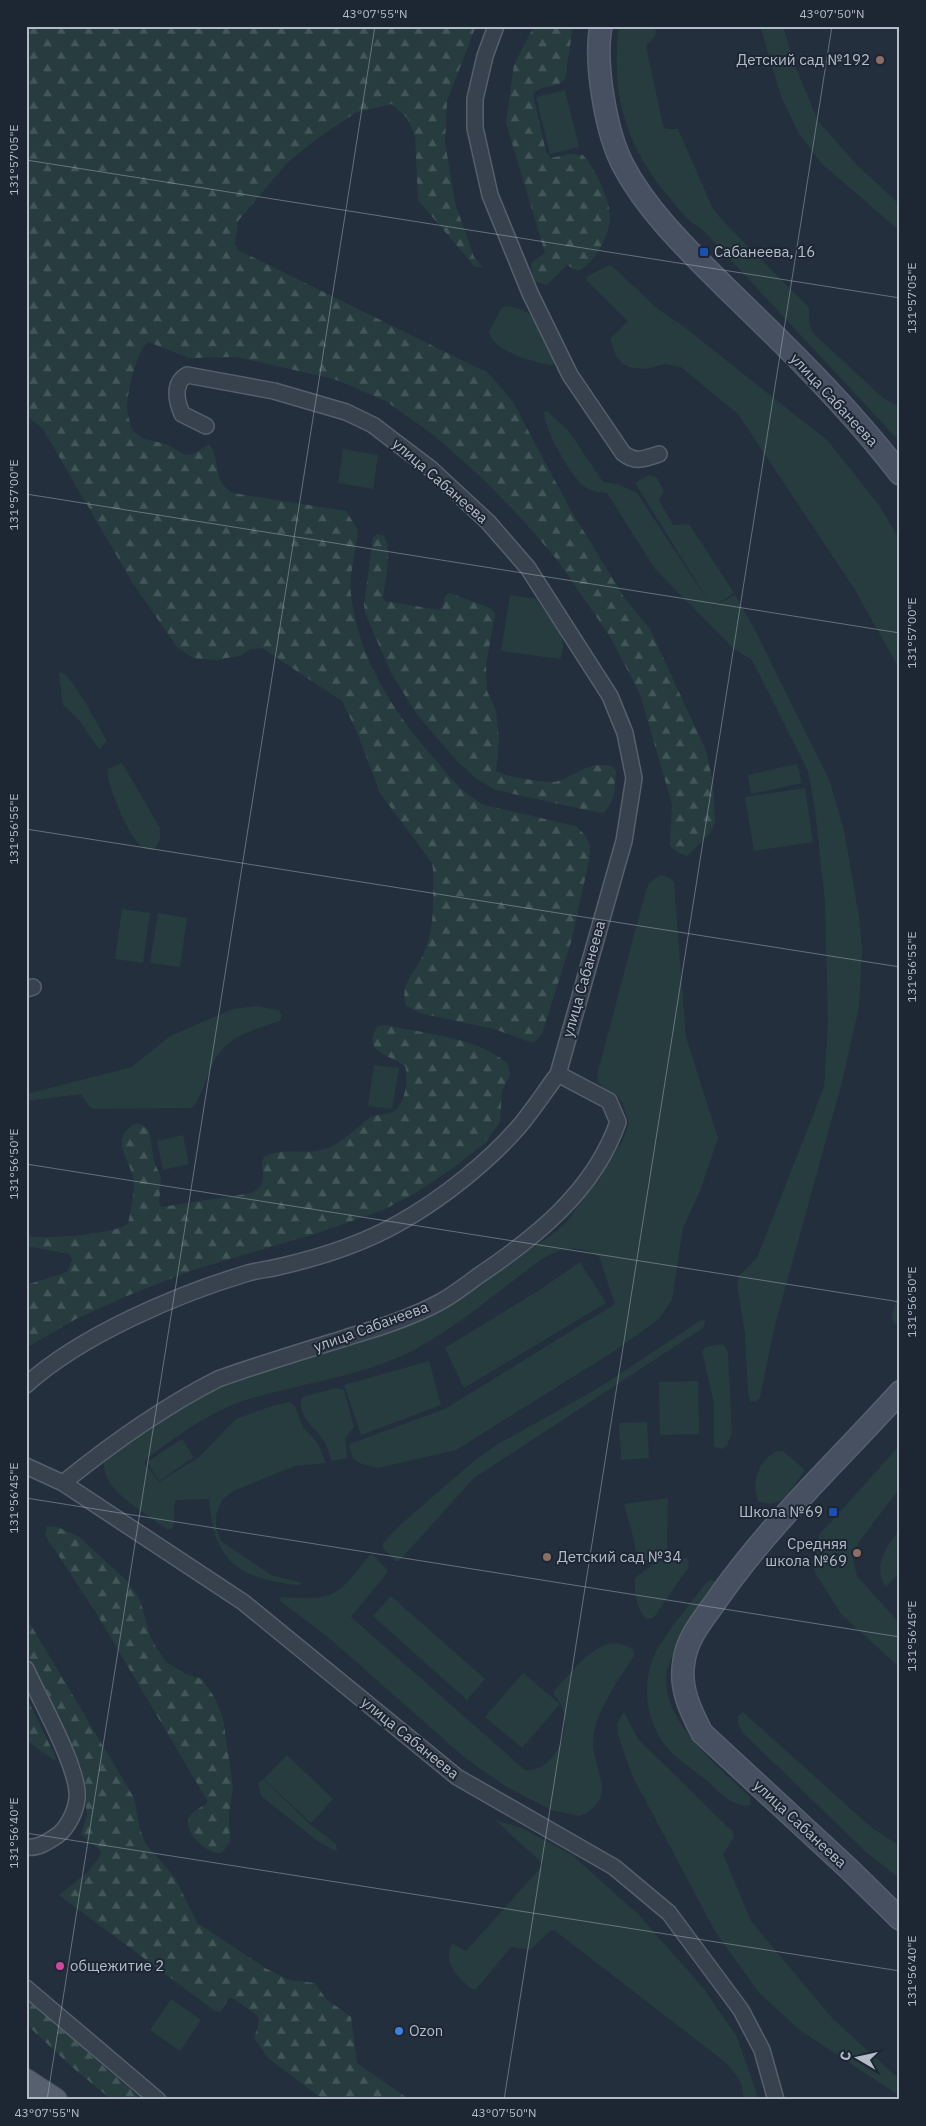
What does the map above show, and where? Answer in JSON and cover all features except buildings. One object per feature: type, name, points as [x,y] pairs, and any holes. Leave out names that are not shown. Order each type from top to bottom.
[{"type":"main road","points":[[26,2081],[55,2100]]},
{"type":"street","points":[[496,26],[484,56],[475,99],[475,128],[490,195],[530,293],[570,375],[623,453],[629,458],[640,460],[659,454]]},
{"type":"street","name":"улица Сабанеева","points":[[600,26],[599,51],[605,106],[611,134],[623,166],[641,194],[714,276],[876,442],[900,474]]},
{"type":"street","name":"улица Сабанеева","points":[[206,426],[182,414],[177,402],[179,382],[187,375],[274,391],[346,412],[373,425],[430,469],[488,522],[528,568],[610,696],[625,733],[634,778],[624,841],[558,1074],[609,1101],[618,1122],[611,1140],[595,1168],[578,1193],[556,1217],[502,1261],[440,1302],[380,1328],[218,1379],[198,1389],[126,1436],[63,1484],[243,1602],[457,1777],[614,1867],[669,1913],[741,2010],[762,2050],[776,2100]]},
{"type":"street","points":[[26,1385],[56,1361],[129,1320],[177,1298],[250,1273],[328,1253],[399,1223],[458,1181],[498,1148],[523,1122],[558,1074]]},
{"type":"street","name":"улица Сабанеева","points":[[900,1392],[810,1487],[736,1571],[692,1635],[684,1660],[682,1685],[690,1709],[702,1733],[849,1869],[900,1919]]},
{"type":"street","points":[[26,1466],[63,1484]]},
{"type":"street","points":[[26,1670],[72,1769],[78,1797],[68,1823],[61,1833],[44,1844],[26,1848]]},
{"type":"street","points":[[26,1988],[158,2100]]},
{"type":"green space","points":[[26,26],[476,26],[447,101],[445,142],[455,203],[474,257],[483,267],[475,267],[418,200],[415,136],[407,118],[392,104],[355,113],[315,140],[287,163],[238,221],[235,244],[238,250],[488,373],[513,402],[570,509],[625,599],[650,629],[706,751],[713,782],[715,823],[710,833],[687,856],[670,846],[672,804],[640,694],[609,635],[558,561],[524,521],[482,478],[435,436],[386,401],[334,379],[236,357],[189,358],[148,342],[136,363],[130,385],[127,410],[132,430],[144,439],[166,444],[186,455],[193,454],[208,445],[212,448],[222,484],[233,493],[346,511],[358,530],[352,571],[351,595],[355,619],[362,642],[370,663],[393,705],[421,743],[464,791],[484,805],[576,826],[585,835],[590,846],[589,861],[571,942],[542,1034],[533,1043],[494,1029],[423,1014],[406,1006],[405,987],[425,950],[431,928],[433,905],[432,863],[380,793],[357,732],[342,701],[262,648],[251,649],[240,656],[214,660],[193,658],[177,647],[132,582],[43,429],[26,415]]},
{"type":"green space","points":[[534,26],[573,26],[565,79],[558,84],[540,89],[533,94],[546,152],[551,158],[569,154],[583,155],[592,166],[602,187],[610,216],[603,244],[592,260],[578,271],[567,265],[547,285],[534,281],[531,268],[532,262],[545,253],[506,123],[514,65]]},
{"type":"green space","points":[[619,26],[655,26],[656,35],[646,46],[663,125],[666,129],[678,129],[713,209],[809,308],[809,323],[813,333],[884,399],[900,407],[900,442],[701,228],[684,215],[655,180],[632,140],[625,119],[617,75]]},
{"type":"green space","points":[[760,26],[783,26],[794,63],[818,121],[856,164],[900,205],[900,231],[821,163],[798,132],[781,96]]},
{"type":"green space","points":[[565,90],[579,147],[550,154],[536,97]]},
{"type":"green space","points":[[607,266],[612,266],[658,309],[683,326],[828,441],[878,504],[900,540],[900,670],[855,590],[738,414],[681,367],[664,364],[647,369],[633,368],[623,364],[616,356],[610,339],[628,321],[586,280],[586,277]]},
{"type":"green space","points":[[505,306],[525,311],[533,317],[543,332],[555,360],[554,365],[537,362],[506,351],[492,339],[489,332],[501,309]]},
{"type":"green space","points":[[547,411],[568,430],[603,482],[618,484],[637,493],[712,607],[735,595],[755,630],[830,782],[844,830],[859,917],[862,949],[859,1007],[842,1082],[775,1325],[760,1397],[756,1402],[750,1401],[748,1392],[745,1334],[737,1284],[739,1276],[757,1258],[824,1087],[828,1024],[825,902],[815,810],[808,771],[752,660],[734,649],[655,569],[607,493],[590,490],[579,482],[566,464],[548,429],[544,412]]},
{"type":"green space","points":[[343,449],[378,455],[373,489],[338,483]]},
{"type":"green space","points":[[649,475],[657,478],[664,491],[659,500],[673,525],[689,524],[734,593],[712,607],[635,483]]},
{"type":"green space","points":[[377,534],[384,536],[388,549],[388,566],[383,598],[385,601],[439,610],[443,607],[445,596],[450,593],[490,608],[495,614],[486,665],[487,691],[496,711],[499,740],[496,771],[525,779],[554,782],[589,767],[604,765],[613,767],[616,771],[614,796],[605,812],[600,813],[496,790],[477,779],[457,761],[416,713],[391,673],[365,613],[364,605],[373,537]]},
{"type":"green space","points":[[510,595],[536,599],[547,613],[557,627],[563,642],[563,651],[560,659],[501,651]]},
{"type":"green space","points":[[61,672],[67,676],[79,693],[107,741],[99,749],[78,719],[63,705],[59,674]]},
{"type":"green space","points":[[122,763],[160,828],[160,840],[154,850],[145,849],[137,842],[114,798],[108,769]]},
{"type":"green space","points":[[797,764],[802,783],[751,794],[748,775]]},
{"type":"green space","points":[[805,788],[813,842],[754,851],[745,797]]},
{"type":"green space","points":[[661,875],[670,878],[674,882],[686,1037],[718,1138],[700,1191],[683,1228],[672,1300],[659,1319],[616,1350],[456,1450],[378,1468],[362,1464],[353,1459],[349,1446],[352,1443],[445,1409],[615,1304],[599,1256],[573,1249],[562,1250],[541,1260],[453,1326],[408,1353],[374,1367],[232,1405],[194,1425],[146,1459],[145,1464],[159,1482],[199,1457],[236,1419],[272,1406],[289,1402],[294,1405],[303,1427],[317,1442],[326,1463],[295,1466],[233,1491],[222,1500],[216,1515],[216,1528],[221,1541],[271,1575],[303,1583],[298,1585],[259,1577],[244,1571],[232,1563],[223,1552],[216,1538],[209,1499],[176,1500],[173,1528],[168,1530],[125,1499],[108,1479],[104,1468],[105,1457],[201,1391],[443,1305],[549,1237],[565,1224],[622,1142],[629,1123],[622,1102],[616,1095],[603,1088],[599,1083],[597,1075],[646,890],[650,882]]},
{"type":"green space","points":[[122,909],[150,913],[143,963],[115,959]]},
{"type":"green space","points":[[158,913],[187,918],[180,967],[150,963]]},
{"type":"green space","points":[[256,1006],[279,1010],[282,1016],[280,1021],[247,1032],[230,1042],[216,1059],[192,1108],[94,1109],[89,1106],[81,1094],[26,1101],[26,1094],[132,1067],[170,1036],[233,1009]]},
{"type":"green space","points":[[386,1025],[466,1042],[496,1055],[508,1064],[510,1075],[502,1091],[500,1122],[485,1143],[449,1171],[412,1195],[383,1210],[321,1232],[193,1270],[134,1293],[76,1319],[26,1348],[26,1285],[67,1272],[72,1261],[70,1254],[26,1246],[26,1236],[78,1235],[108,1231],[128,1224],[134,1181],[123,1151],[122,1139],[125,1132],[131,1126],[143,1125],[149,1130],[154,1161],[161,1178],[159,1204],[162,1207],[252,1193],[263,1180],[264,1157],[278,1152],[314,1151],[328,1148],[335,1145],[370,1117],[390,1113],[399,1106],[405,1093],[405,1066],[379,1052],[373,1042],[373,1035],[378,1026]]},
{"type":"green space","points":[[374,1065],[399,1068],[392,1109],[368,1106]]},
{"type":"green space","points":[[183,1135],[189,1164],[163,1170],[157,1141]]},
{"type":"green space","points":[[580,1262],[606,1303],[464,1388],[445,1348],[541,1289]]},
{"type":"green space","points":[[900,1287],[900,1327],[894,1323],[892,1315]]},
{"type":"green space","points":[[701,1320],[706,1321],[703,1328],[474,1478],[399,1561],[395,1561],[383,1548],[383,1543],[399,1526],[475,1460],[498,1444],[600,1387]]},
{"type":"green space","points":[[722,1344],[728,1354],[732,1433],[727,1445],[722,1449],[714,1447],[714,1403],[702,1351],[705,1347]]},
{"type":"green space","points":[[429,1361],[441,1405],[361,1435],[344,1385]]},
{"type":"green space","points":[[698,1381],[699,1434],[660,1435],[659,1382]]},
{"type":"green space","points":[[336,1388],[344,1390],[354,1427],[345,1438],[347,1458],[332,1461],[323,1439],[304,1415],[301,1403],[302,1397]]},
{"type":"green space","points":[[647,1422],[649,1458],[621,1460],[619,1423]]},
{"type":"green space","points":[[182,1439],[194,1457],[159,1481],[147,1462]]},
{"type":"green space","name":"Средняя школа №69","points":[[900,1445],[900,1488],[861,1539],[852,1555],[857,1576],[900,1624],[900,1668],[841,1614],[814,1571],[819,1535]]},
{"type":"green space","points":[[777,1451],[783,1451],[805,1470],[790,1491],[780,1501],[766,1504],[758,1501],[755,1486],[756,1479],[765,1460]]},
{"type":"green space","points":[[668,1498],[667,1556],[638,1566],[634,1540],[624,1504]]},
{"type":"green space","points":[[47,1526],[57,1527],[78,1536],[127,1581],[140,1600],[151,1639],[166,1662],[186,1674],[202,1679],[215,1698],[223,1718],[233,1787],[229,1814],[230,1842],[222,1853],[216,1853],[202,1846],[192,1834],[188,1822],[190,1816],[206,1804],[207,1800],[95,1611],[45,1535]]},
{"type":"green space","points":[[900,1529],[900,1572],[886,1587],[880,1572],[881,1564],[886,1549]]},
{"type":"green space","points":[[370,1555],[373,1555],[388,1570],[351,1617],[525,1770],[536,1769],[547,1763],[561,1743],[565,1717],[561,1705],[554,1695],[554,1691],[579,1663],[600,1647],[611,1643],[622,1644],[633,1650],[634,1656],[602,1709],[594,1732],[593,1743],[602,1791],[599,1800],[592,1809],[579,1816],[551,1810],[505,1786],[463,1756],[329,1638],[279,1600],[282,1597],[314,1598],[332,1594],[347,1582]]},
{"type":"green space","points":[[675,1557],[686,1558],[689,1561],[688,1568],[654,1617],[650,1619],[645,1618],[636,1599],[635,1578],[656,1562]]},
{"type":"green space","points":[[711,1580],[717,1582],[676,1649],[671,1659],[666,1679],[669,1698],[677,1718],[705,1753],[750,1797],[751,1805],[745,1806],[726,1798],[673,1754],[656,1731],[648,1703],[648,1675],[658,1648],[687,1607],[706,1583]]},
{"type":"green space","points":[[391,1596],[485,1679],[467,1700],[373,1616]]},
{"type":"green space","points":[[26,1617],[134,1798],[140,1829],[146,1844],[175,1878],[197,1923],[267,1969],[289,1980],[315,1983],[326,1999],[351,2017],[357,2063],[410,2100],[324,2100],[268,2058],[254,2038],[259,2023],[258,2016],[232,1998],[229,1998],[220,2012],[215,2011],[59,1895],[88,1872],[101,1855],[100,1850],[81,1834],[87,1815],[81,1767],[26,1651]]},
{"type":"green space","points":[[523,1673],[560,1704],[522,1748],[485,1717]]},
{"type":"green space","points":[[26,1696],[56,1758],[55,1761],[26,1740]]},
{"type":"green space","points":[[624,1712],[638,1739],[733,1832],[734,1837],[723,1854],[751,1921],[833,2019],[900,2080],[900,2096],[801,2031],[760,1994],[716,1933],[632,1775],[618,1735],[617,1723]]},
{"type":"green space","points":[[743,1712],[872,1828],[900,1846],[900,1879],[864,1850],[742,1732],[738,1723],[738,1716]]},
{"type":"green space","points":[[287,1755],[333,1799],[311,1823],[264,1779]]},
{"type":"green space","points":[[263,1779],[311,1825],[336,1844],[337,1852],[319,1842],[261,1796],[258,1783]]},
{"type":"green space","points":[[495,1820],[522,1828],[572,1855],[639,1915],[704,1989],[737,2037],[759,2100],[743,2100],[741,2084],[725,2062],[554,1930],[550,1931],[530,1950],[511,1947],[476,1989],[472,1989],[457,1975],[450,1963],[449,1957],[452,1943],[466,1951],[543,1865]]},
{"type":"green space","points":[[26,1999],[143,2100],[112,2100],[72,2067],[26,2024]]},
{"type":"green space","points":[[171,1999],[201,2020],[180,2051],[150,2030]]},
{"type":"place","name":"Детский сад №192","points":[[880,60]]},
{"type":"place","name":"Сабанеева, 16","points":[[704,252]]},
{"type":"place","name":"Школа №69","points":[[833,1512]]},
{"type":"place","name":"Средняя школа №69","points":[[857,1553]]},
{"type":"place","name":"Детский сад №34","points":[[547,1557]]},
{"type":"place","name":"общежитие 2","points":[[60,1966]]},
{"type":"place","name":"Ozon","points":[[399,2031]]}]
